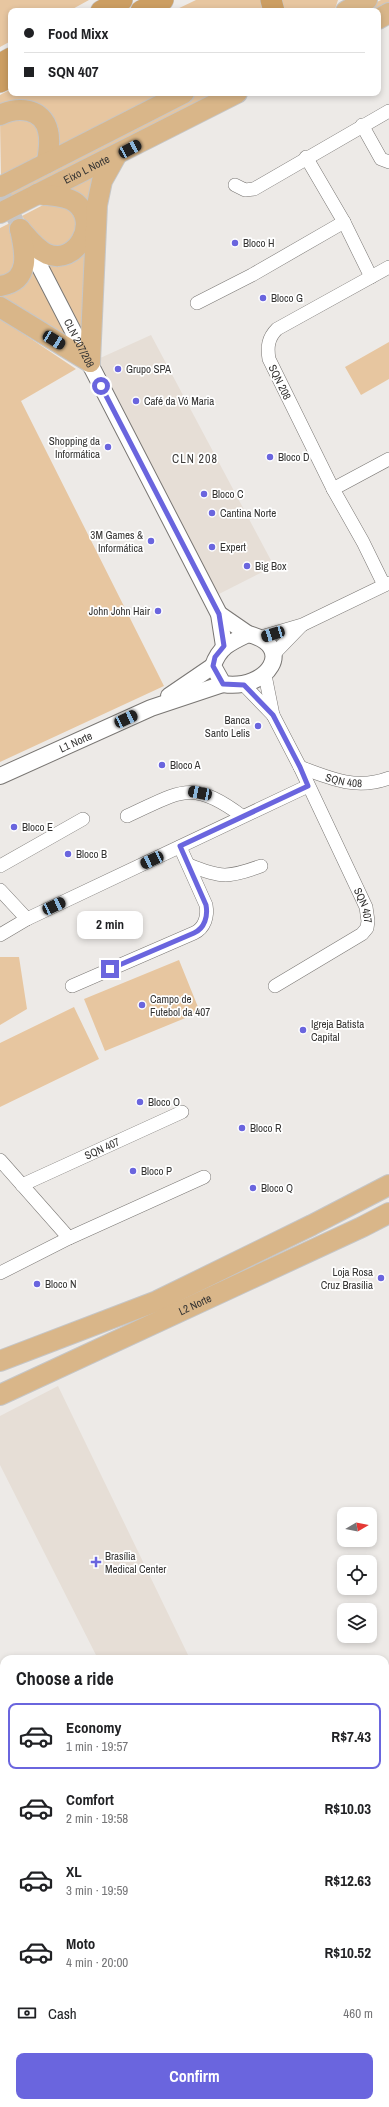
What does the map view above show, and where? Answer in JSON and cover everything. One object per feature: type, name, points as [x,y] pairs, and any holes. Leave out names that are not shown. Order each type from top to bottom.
[{"type":"highway","points":[[107,8],[122,0]]},
{"type":"highway","points":[[147,8],[163,0]]},
{"type":"main road","points":[[352,8],[367,0]]},
{"type":"main road","points":[[0,187],[178,96]]},
{"type":"main road","name":"Eixo L Norte","points":[[12,221],[37,194],[116,156],[230,96]]},
{"type":"main road","points":[[0,115],[9,110],[24,109],[35,113],[44,121],[48,130],[50,141],[47,163]]},
{"type":"main road","points":[[0,307],[90,362],[97,205],[102,181],[116,156]]},
{"type":"main road","points":[[12,221],[32,244],[46,254],[55,256],[75,249],[83,239],[86,223],[80,208],[76,203],[60,197],[37,194]]},
{"type":"main road","points":[[0,286],[12,282],[18,277],[24,266],[26,257],[12,221]]},
{"type":"main road","name":"L2 Norte","points":[[0,1361],[157,1301],[312,1225],[389,1185]]},
{"type":"main road","name":"L2 Norte","points":[[7,1392],[362,1227],[389,1213]]},
{"type":"main road","points":[[0,1361],[7,1363],[13,1371],[15,1378],[7,1392]]},
{"type":"street","points":[[234,185],[245,190],[254,189],[306,157],[389,111]]},
{"type":"street","points":[[362,125],[381,159],[389,162]]},
{"type":"street","points":[[306,157],[344,222],[371,277]]},
{"type":"street","name":"CLN 207/208","points":[[12,221],[90,362],[219,614],[224,646]]},
{"type":"street","points":[[196,303],[252,274],[344,222]]},
{"type":"street","name":"SQN 208","points":[[387,584],[333,489],[269,359],[268,343],[277,329],[389,267]]},
{"type":"street","points":[[333,489],[389,459]]},
{"type":"street","points":[[254,636],[269,645],[272,655],[272,664],[265,675],[244,685],[223,684],[213,666],[215,657],[224,646],[254,636],[302,625],[387,584]]},
{"type":"street","name":"CLN 207/208","points":[[219,614],[254,636]]},
{"type":"street","points":[[272,655],[302,625]]},
{"type":"street","name":"L1 Norte","points":[[151,708],[213,666]]},
{"type":"street","points":[[265,675],[273,715]]},
{"type":"street","name":"L1 Norte","points":[[0,776],[151,708],[223,684]]},
{"type":"street","points":[[244,685],[273,715]]},
{"type":"street","name":"SQN 407","points":[[273,715],[300,767],[366,907],[367,928],[362,934],[275,986]]},
{"type":"street","name":"SQN 408","points":[[300,767],[332,780],[357,784],[376,783],[389,778]]},
{"type":"street","points":[[0,935],[27,919],[308,786]]},
{"type":"street","points":[[127,816],[176,794],[191,791],[209,795],[221,800],[242,816]]},
{"type":"street","points":[[0,866],[83,819]]},
{"type":"street","points":[[72,986],[198,932],[206,920],[207,910],[180,846]]},
{"type":"street","points":[[189,865],[212,875],[223,876],[234,875],[261,866]]},
{"type":"street","points":[[0,890],[27,919]]},
{"type":"street","name":"SQN 407","points":[[22,1185],[182,1112]]},
{"type":"street","points":[[0,1160],[69,1238]]},
{"type":"street","points":[[0,1273],[69,1238],[204,1177]]},
{"type":"shaded area","points":[[0,0],[89,0],[74,8],[8,8],[8,43],[0,47]]},
{"type":"shaded area","points":[[196,0],[263,0],[267,8],[179,8]]},
{"type":"shaded area","points":[[277,0],[338,0],[335,8],[279,8]]},
{"type":"shaded area","points":[[381,0],[389,0],[389,5],[381,9],[381,8],[365,8]]},
{"type":"shaded area","points":[[8,91],[8,96],[156,96],[52,151],[53,130],[0,109],[0,95]]},
{"type":"shaded area","points":[[194,96],[213,96],[0,206],[0,196]]},
{"type":"shaded area","points":[[37,119],[41,152],[31,161],[1,177],[0,120]]},
{"type":"shaded area","points":[[107,165],[86,341],[41,256],[87,239],[63,193]]},
{"type":"shaded area","points":[[65,203],[81,217],[70,247],[43,244],[22,216],[45,204]]},
{"type":"shaded area","points":[[10,223],[22,253],[20,265],[0,282],[0,228]]},
{"type":"shaded area","points":[[30,261],[75,348],[0,301],[0,290]]},
{"type":"shaded area","points":[[0,318],[76,369],[21,401],[164,686],[0,762]]},
{"type":"shaded area","points":[[151,335],[274,566],[217,595],[98,359]]},
{"type":"shaded area","points":[[389,342],[389,379],[361,395],[345,367]]},
{"type":"shaded area","points":[[0,957],[19,957],[27,1009],[0,1025]]},
{"type":"shaded area","name":"Campo de Futebol da 407","points":[[179,960],[200,1012],[105,1051],[84,999]]},
{"type":"shaded area","points":[[74,1007],[99,1059],[0,1107],[0,1043]]},
{"type":"shaded area","name":"Brasília Medical Center","points":[[58,1386],[188,1655],[96,1655],[0,1465],[0,1416]]},
{"type":"tunnel","points":[[0,189],[16,221]]},
{"type":"place","name":"Bloco H","points":[[235,243]]},
{"type":"place","name":"Bloco G","points":[[263,298]]},
{"type":"place","name":"Grupo SPA","points":[[118,369]]},
{"type":"place","name":"Café da Vó Maria","points":[[136,401]]},
{"type":"place","name":"Shopping da Informática","points":[[108,447]]},
{"type":"place","name":"Bloco D","points":[[270,457]]},
{"type":"place","name":"Bloco C","points":[[204,494]]},
{"type":"place","name":"Cantina Norte","points":[[212,513]]},
{"type":"place","name":"3M Games & Informática","points":[[151,541]]},
{"type":"place","name":"Expert","points":[[212,547]]},
{"type":"place","name":"Big Box","points":[[247,566]]},
{"type":"place","name":"John John Hair","points":[[158,611]]},
{"type":"place","name":"Banca Santo Lelis","points":[[258,726]]},
{"type":"place","name":"Bloco A","points":[[162,765]]},
{"type":"place","name":"Bloco E","points":[[14,827]]},
{"type":"place","name":"Bloco B","points":[[68,854]]},
{"type":"place","name":"Campo de Futebol da 407","points":[[142,1005]]},
{"type":"place","name":"Igreja Batista Capital","points":[[303,1030]]},
{"type":"place","name":"Bloco O","points":[[140,1102]]},
{"type":"place","name":"Bloco R","points":[[242,1128]]},
{"type":"place","name":"Bloco P","points":[[133,1171]]},
{"type":"place","name":"Bloco Q","points":[[253,1188]]},
{"type":"place","name":"Loja Rosa Cruz Brasília","points":[[381,1278]]},
{"type":"place","name":"Bloco N","points":[[37,1284]]},
{"type":"place","name":"Brasília Medical Center","points":[[96,1562]]},
{"type":"district","name":"CLN 208","points":[[195,459]]},
{"type":"route","points":[[101,386],[219,614],[224,646],[215,657],[213,666],[223,684],[244,685],[273,715],[300,767],[308,786],[180,846],[206,905],[206,920],[198,932],[110,969]]}]
